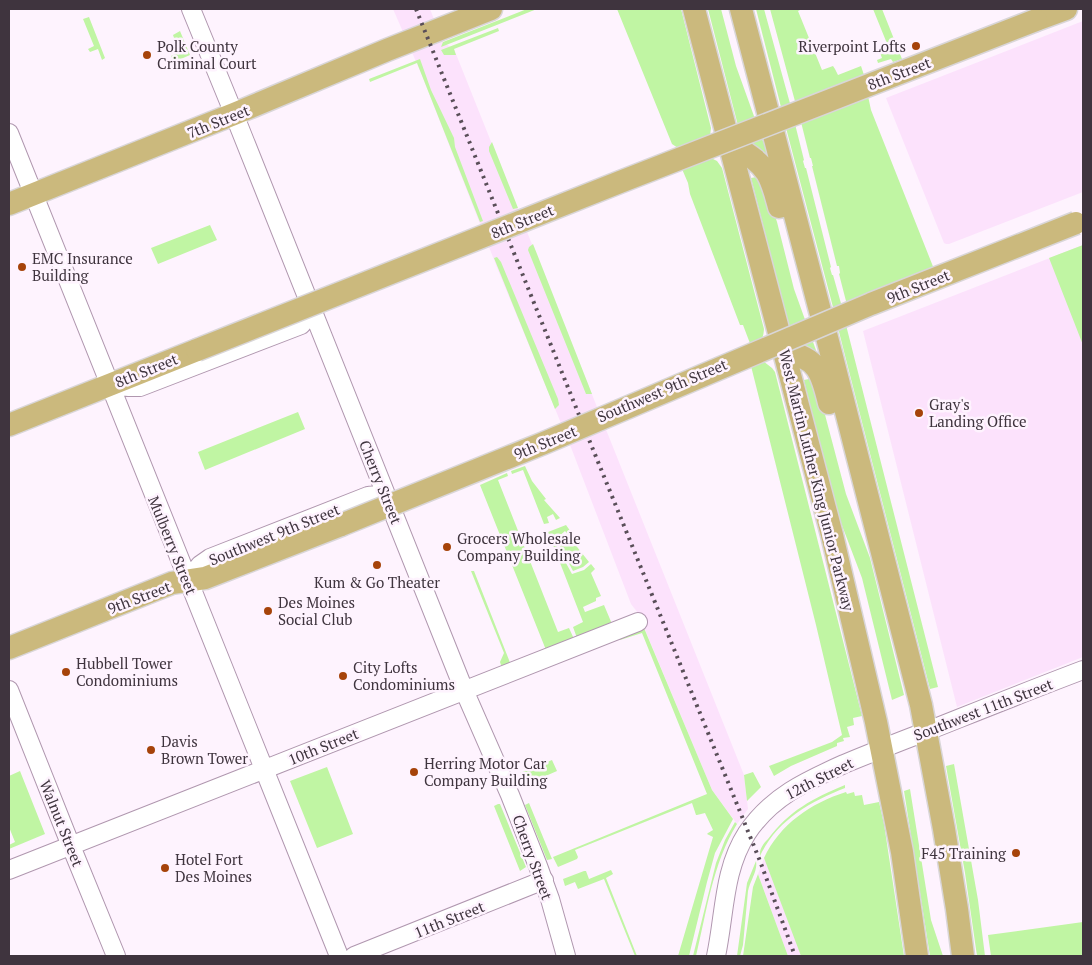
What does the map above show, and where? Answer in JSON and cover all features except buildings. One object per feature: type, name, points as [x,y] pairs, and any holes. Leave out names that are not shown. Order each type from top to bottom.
[{"type":"main road","name":"7th Street","points":[[9,204],[234,114],[426,34],[462,14],[492,9]]},
{"type":"main road","name":"West Martin Luther King Junior Parkway","points":[[694,9],[832,535],[882,748],[902,852],[917,956]]},
{"type":"main road","points":[[741,9],[921,705],[944,829],[963,956]]},
{"type":"main road","name":"8th Street","points":[[9,425],[620,182],[1066,9]]},
{"type":"main road","points":[[729,142],[752,157],[767,173],[773,185],[796,274],[806,298],[820,313]]},
{"type":"main road","name":"9th Street","points":[[9,648],[172,583],[204,578],[341,525],[544,443],[871,304],[1080,222]]},
{"type":"main road","points":[[785,352],[805,358],[814,364],[820,374],[851,484],[857,497],[873,519]]},
{"type":"street","name":"Cherry Street","points":[[191,9],[464,690],[508,790],[544,880],[566,956]]},
{"type":"street","name":"Mulberry Street","points":[[9,132],[339,956]]},
{"type":"street","points":[[109,385],[130,388],[140,387],[301,325],[311,307]]},
{"type":"street","name":"Southwest 9th Street","points":[[188,580],[200,565],[210,558],[368,496],[379,496],[390,502],[746,355],[785,352]]},
{"type":"street","name":"10th Street","points":[[9,870],[638,622]]},
{"type":"street","name":"Southwest 11th Street","points":[[882,748],[1083,670]]},
{"type":"street","name":"Walnut Street","points":[[9,690],[116,956]]},
{"type":"street","name":"12th Street","points":[[716,956],[728,877],[734,859],[748,832],[763,813],[795,787],[882,748]]},
{"type":"street","name":"11th Street","points":[[354,956],[544,880]]},
{"type":"shaded area","points":[[393,9],[430,9],[443,42],[454,49],[744,775],[748,809],[737,824],[712,790],[638,613],[631,604],[572,450],[498,270],[421,73]]},
{"type":"shaded area","points":[[1083,21],[1083,192],[949,244],[944,243],[886,98]]},
{"type":"shaded area","points":[[1083,245],[1083,657],[957,707],[863,331]]},
{"type":"shaded area","points":[[764,858],[801,956],[788,956],[758,874]]},
{"type":"green space","points":[[527,9],[537,9],[441,47],[443,42]]},
{"type":"green space","points":[[617,9],[681,9],[711,128],[710,136],[681,150],[672,144]]},
{"type":"green space","points":[[708,9],[721,9],[736,66],[768,155],[760,155],[743,145]]},
{"type":"green space","points":[[756,9],[764,9],[791,107],[782,111]]},
{"type":"green space","points":[[770,9],[802,9],[798,11],[822,70],[833,66],[838,75],[861,66],[865,78],[796,105]]},
{"type":"green space","points":[[873,9],[882,9],[902,59],[893,62],[891,59],[878,63],[877,60],[882,58],[879,50],[888,46]]},
{"type":"green space","points":[[89,17],[105,58],[102,60],[98,49],[90,52],[88,49],[94,46],[83,19]]},
{"type":"green space","points":[[498,28],[499,31],[454,49],[456,55],[444,55],[441,50]]},
{"type":"green space","points":[[180,31],[190,55],[174,62],[171,56],[175,54],[173,51],[178,49],[173,35]]},
{"type":"green space","points":[[420,59],[431,90],[454,138],[455,147],[483,221],[480,222],[417,63],[370,82],[369,79]]},
{"type":"green space","points":[[868,96],[871,110],[934,269],[847,305],[839,274],[839,266],[837,266],[801,122]]},
{"type":"green space","points":[[795,124],[830,268],[842,307],[834,311],[786,128]]},
{"type":"green space","points":[[492,142],[518,208],[513,209],[489,151]]},
{"type":"green space","points":[[711,158],[717,161],[722,168],[764,329],[761,340],[751,346],[743,325],[740,325],[682,169]]},
{"type":"green space","points":[[762,176],[777,222],[794,289],[817,353],[794,346],[751,178]]},
{"type":"green space","points":[[210,225],[217,240],[158,264],[151,248]]},
{"type":"green space","points":[[533,244],[592,394],[586,394],[528,250]]},
{"type":"green space","points":[[1083,245],[1083,345],[1049,258]]},
{"type":"green space","points":[[497,257],[501,262],[558,399],[559,405],[555,409],[494,258]]},
{"type":"green space","points":[[846,325],[938,687],[930,689],[838,328]]},
{"type":"green space","points":[[763,361],[775,372],[862,716],[853,718],[854,725],[847,727],[850,737],[843,738],[844,741],[837,743],[837,746],[791,766],[774,776],[769,766],[832,742],[842,735],[751,366]]},
{"type":"green space","points":[[814,378],[846,494],[870,558],[904,695],[892,700],[862,578],[835,507],[804,380]]},
{"type":"green space","points":[[298,412],[305,429],[205,470],[198,452]]},
{"type":"green space","points":[[525,466],[532,481],[546,499],[544,500],[560,518],[556,520],[553,514],[547,517],[549,523],[544,524],[523,470],[512,474],[511,471]]},
{"type":"green space","points":[[507,473],[508,476],[498,480],[558,632],[569,628],[574,639],[546,650],[480,485]]},
{"type":"green space","points":[[566,525],[571,532],[568,535],[565,531],[556,539],[559,543],[556,545],[572,574],[584,570],[591,564],[595,569],[591,573],[601,596],[596,598],[596,601],[583,607],[585,612],[604,605],[612,624],[577,638],[573,627],[583,622],[548,532]]},
{"type":"green space","points":[[570,538],[589,562],[573,571],[560,546]]},
{"type":"green space","points":[[471,571],[474,571],[509,660],[510,663],[507,665],[501,665],[500,662],[504,653]]},
{"type":"green space","points":[[644,628],[712,790],[733,819],[715,853],[689,956],[678,956],[713,837],[707,834],[713,830],[705,813],[696,815],[692,803],[575,850],[577,859],[558,867],[553,857],[707,794],[642,633],[620,640],[620,638]]},
{"type":"green space","points":[[552,760],[557,771],[525,785],[520,773]]},
{"type":"green space","points":[[954,764],[978,900],[985,956],[977,956],[965,873],[946,766]]},
{"type":"green space","points":[[327,767],[353,834],[317,848],[290,781]]},
{"type":"green space","points":[[20,771],[45,834],[9,849],[9,845],[15,842],[9,827],[9,776]]},
{"type":"green space","points":[[753,772],[761,787],[747,801],[744,775]]},
{"type":"green space","points":[[845,785],[845,788],[819,799],[785,822],[767,843],[760,856],[764,843],[793,813],[812,800]]},
{"type":"green space","points":[[910,789],[931,920],[943,956],[930,956],[904,791]]},
{"type":"green space","points":[[846,792],[847,794],[854,792],[855,796],[862,795],[864,805],[879,802],[904,956],[801,956],[764,858],[779,835],[798,816],[821,802]]},
{"type":"green space","points":[[529,803],[552,859],[547,860],[525,805]]},
{"type":"green space","points":[[500,804],[526,867],[520,871],[494,806]]},
{"type":"green space","points":[[735,822],[737,824],[716,872],[696,956],[693,956],[716,863],[725,840]]},
{"type":"green space","points":[[756,861],[755,872],[748,891],[743,945],[740,956],[737,956],[747,883]]},
{"type":"green space","points":[[611,870],[613,874],[606,878],[637,956],[635,956],[604,879],[578,889],[575,882],[565,886],[563,879],[586,871],[589,879]]},
{"type":"green space","points":[[758,874],[788,956],[743,956],[753,887]]},
{"type":"green space","points":[[1083,922],[1083,956],[991,956],[988,935]]},
{"type":"railway","points":[[416,9],[760,861],[795,956]]},
{"type":"place","name":"Riverpoint Lofts","points":[[916,46]]},
{"type":"place","name":"Polk County Criminal Court","points":[[147,55]]},
{"type":"place","name":"EMC Insurance Building","points":[[22,267]]},
{"type":"place","name":"Gray's Landing Office","points":[[919,413]]},
{"type":"place","name":"Grocers Wholesale Company Building","points":[[447,547]]},
{"type":"place","name":"Kum & Go Theater","points":[[377,565]]},
{"type":"place","name":"Des Moines Social Club","points":[[268,611]]},
{"type":"place","name":"Hubbell Tower Condominiums","points":[[66,672]]},
{"type":"place","name":"City Lofts Condominiums","points":[[343,676]]},
{"type":"place","name":"Davis Brown Tower","points":[[151,750]]},
{"type":"place","name":"Herring Motor Car Company Building","points":[[414,772]]},
{"type":"place","name":"F45 Training","points":[[1016,853]]},
{"type":"place","name":"Hotel Fort Des Moines","points":[[165,868]]}]
